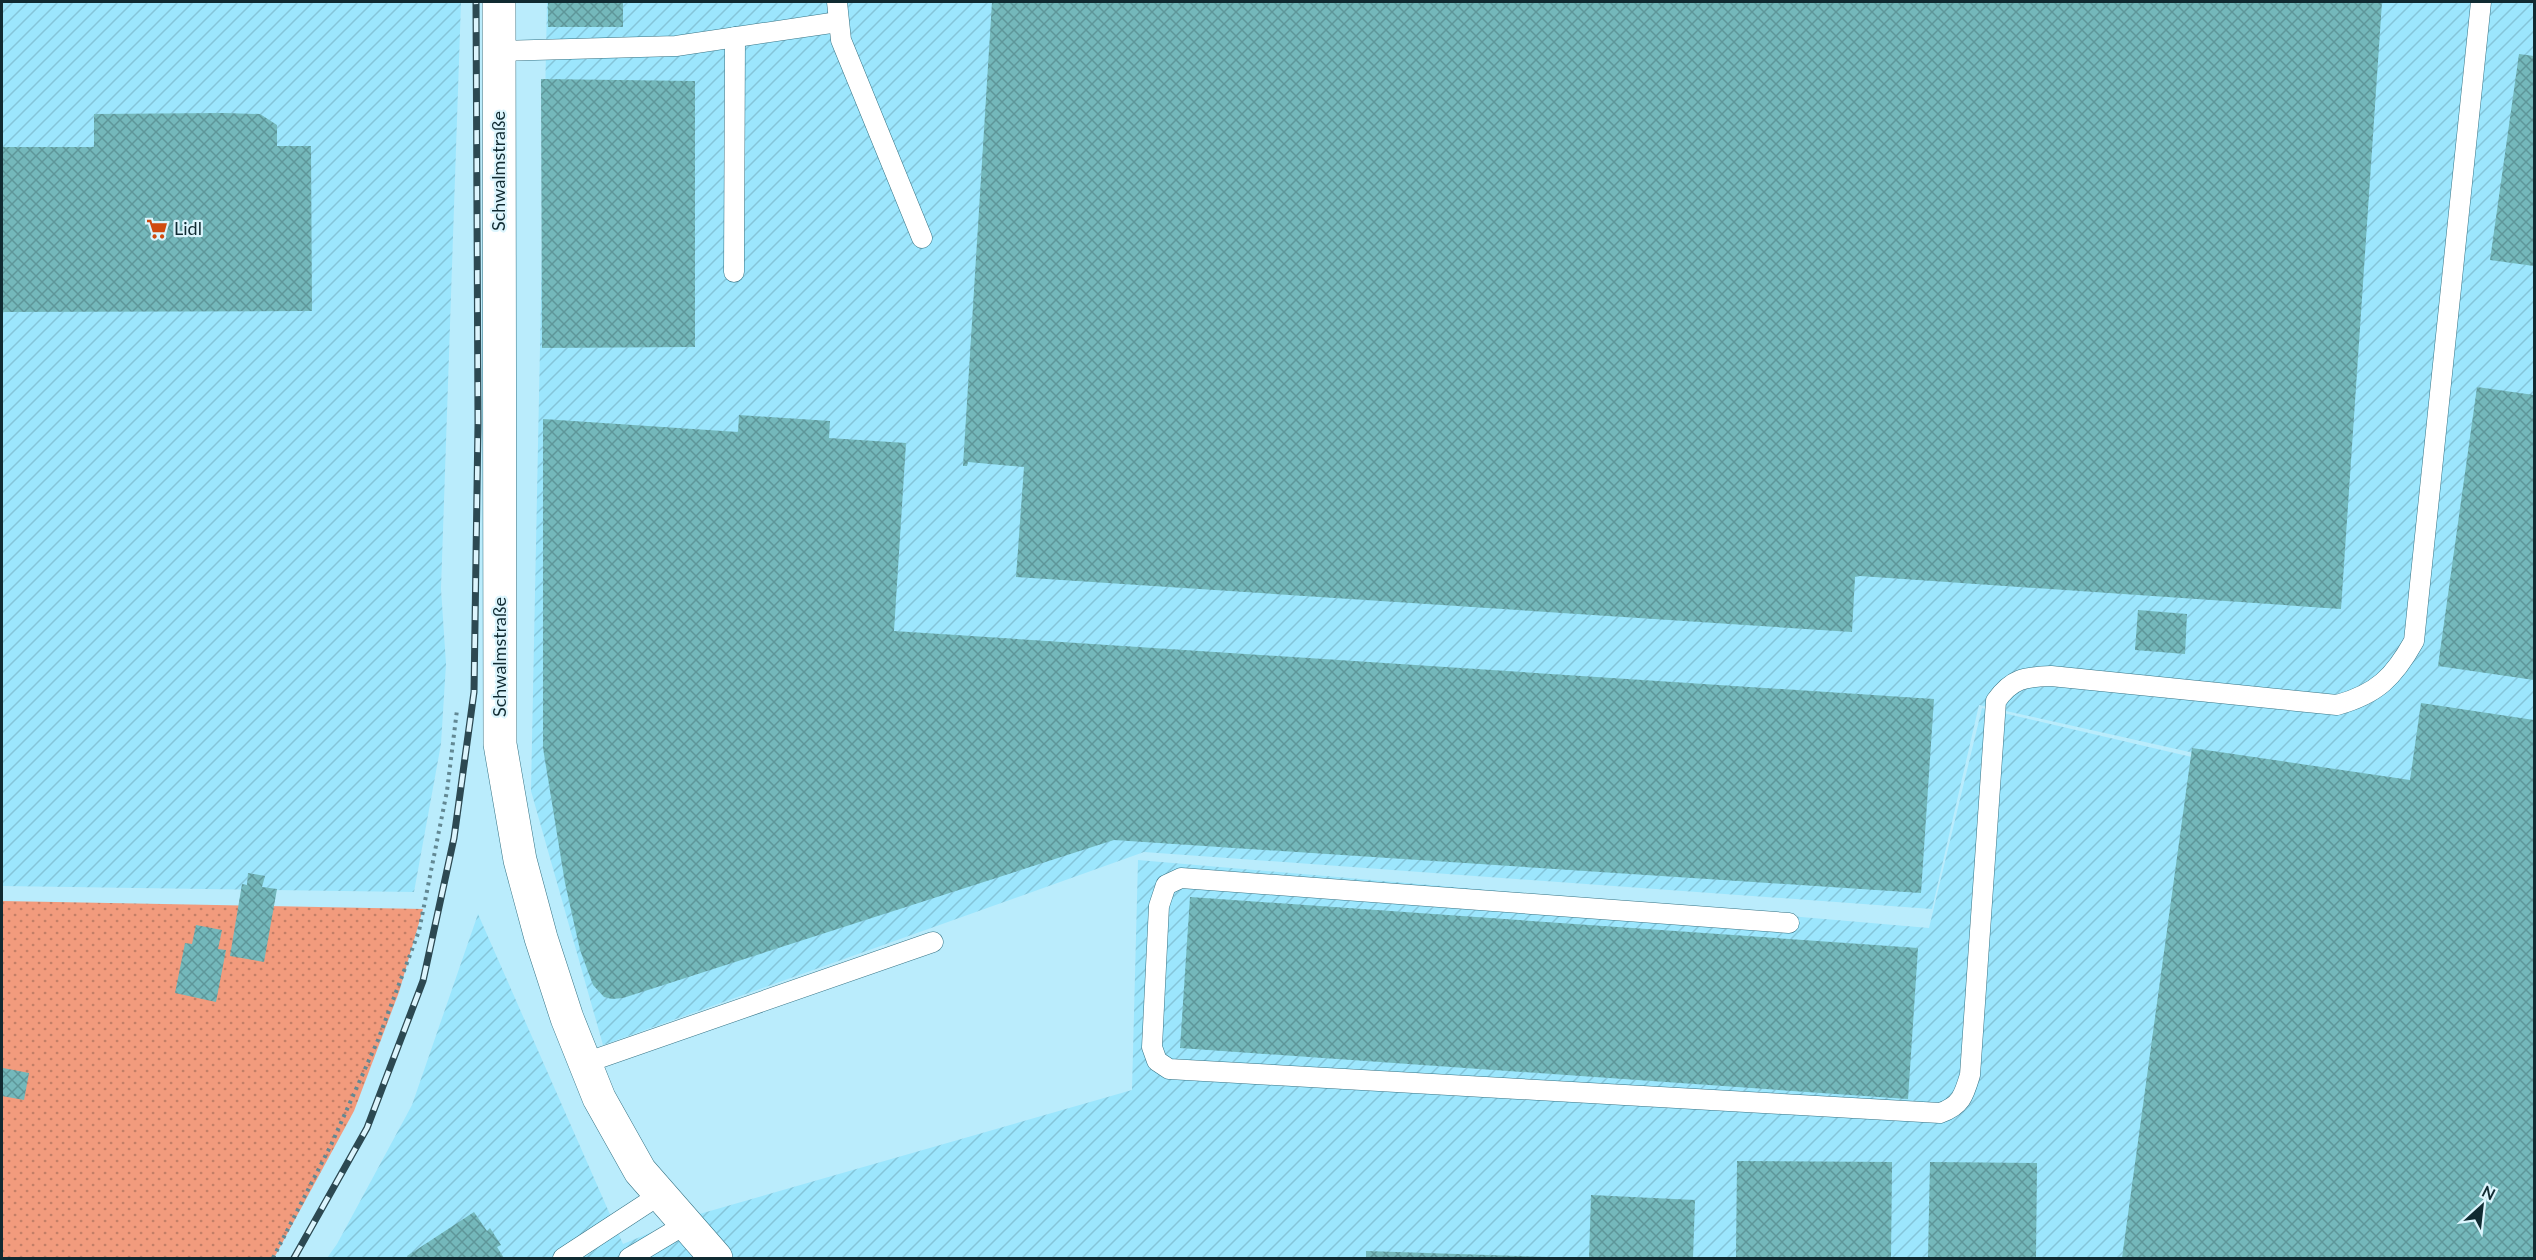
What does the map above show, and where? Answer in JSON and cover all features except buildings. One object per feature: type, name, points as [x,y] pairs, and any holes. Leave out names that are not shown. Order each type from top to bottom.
[{"type":"street","name":"Schwalmstraße","points":[[499,2],[500,744],[520,860],[541,938],[567,1018],[599,1098],[640,1171],[716,1258]]},
{"type":"lane","points":[[837,2],[841,40],[922,238]]},
{"type":"lane","points":[[1789,923],[1181,878],[1166,885],[1159,906],[1152,1047],[1157,1061],[1169,1069],[1940,1113],[1952,1109],[1963,1099],[1970,1075],[1996,701],[2004,689],[2025,677],[2051,676],[2337,705],[2362,698],[2381,685],[2402,663],[2414,640],[2481,2]]},
{"type":"lane","points":[[498,51],[676,46],[838,22]]},
{"type":"lane","points":[[734,272],[735,37]]},
{"type":"lane","points":[[585,1063],[933,942]]},
{"type":"lane","points":[[562,1258],[661,1194]]},
{"type":"lane","points":[[629,1258],[686,1224]]},
{"type":"path","points":[[273,1258],[331,1145],[369,1061],[418,931],[447,791],[458,702]]},
{"type":"shaded area","points":[[2,2],[461,2],[441,589],[446,664],[441,744],[414,892],[2,886]]},
{"type":"shaded area","points":[[547,2],[2534,2],[2534,829],[1979,705],[1932,909],[1144,852],[603,1045],[531,791]]},
{"type":"shaded area","points":[[1982,708],[2534,837],[2534,1258],[327,1258],[337,1244],[412,1105],[478,914],[623,1244],[689,1217],[1132,1090],[1138,860],[1929,928]]},
{"type":"shaded area","points":[[2,901],[423,909],[399,992],[354,1111],[274,1258],[2,1258]]},
{"type":"railway","points":[[294,1258],[367,1128],[423,981],[454,838],[474,692],[478,423],[476,2]]},
{"type":"place","name":"Lidl","points":[[157,229]]}]
